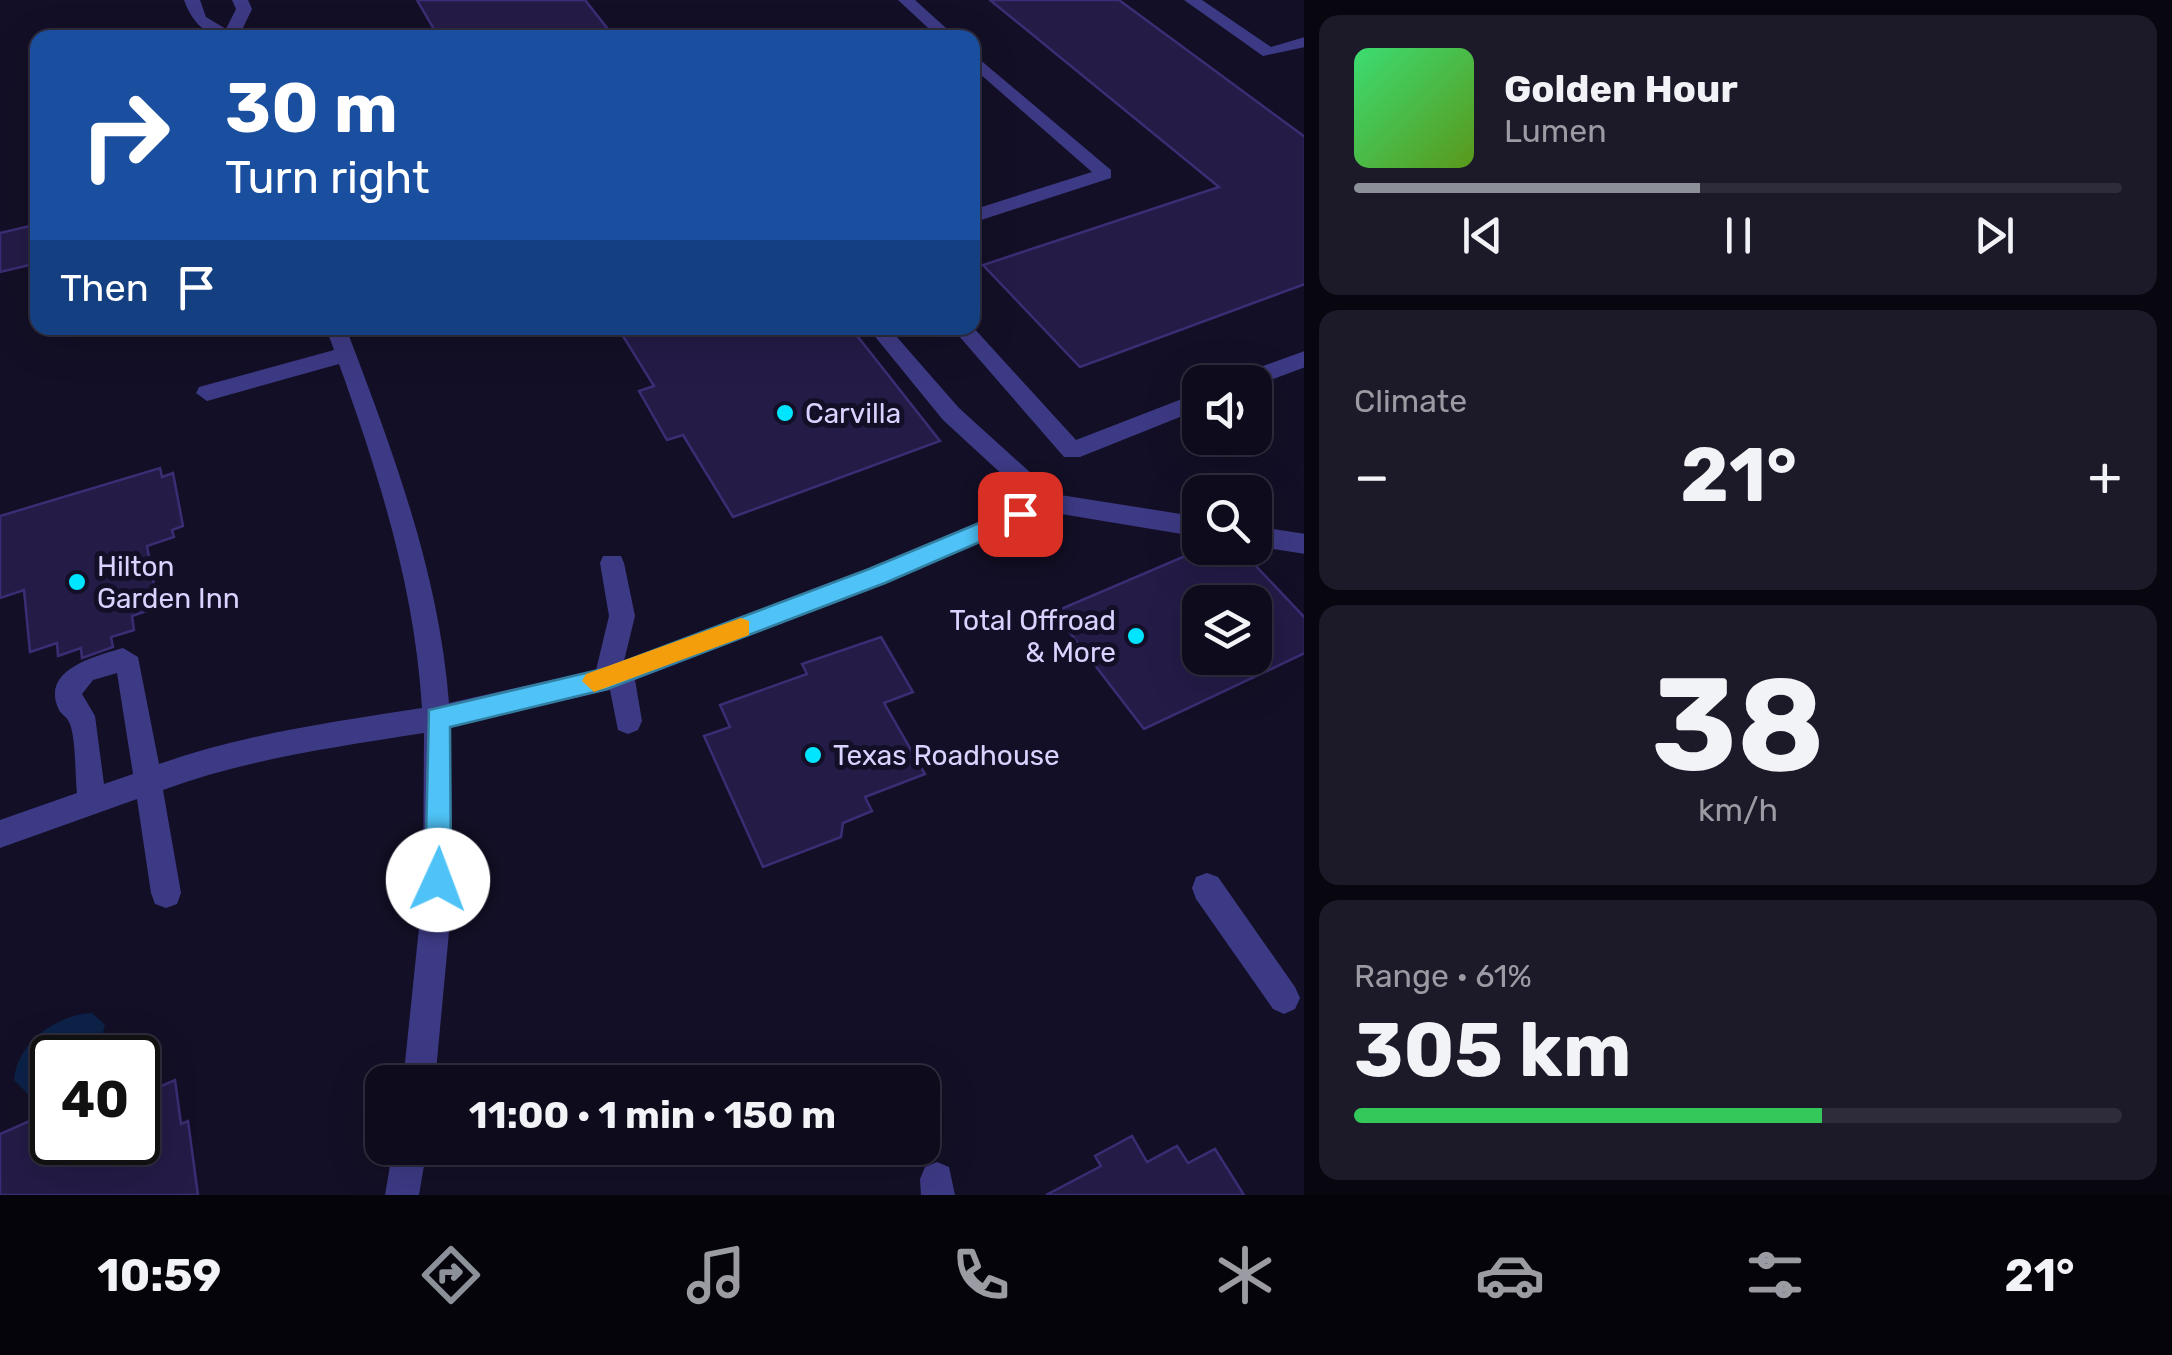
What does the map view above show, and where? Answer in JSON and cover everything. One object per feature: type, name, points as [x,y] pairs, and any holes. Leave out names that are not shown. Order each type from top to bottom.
[{"type":"street","points":[[192,0],[199,19],[216,30]]},
{"type":"street","points":[[233,30],[244,9],[240,0]]},
{"type":"street","points":[[906,0],[939,30]]},
{"type":"street","points":[[1192,0],[1269,53],[1304,42]]},
{"type":"street","points":[[980,65],[1105,174],[980,214]]},
{"type":"street","points":[[884,335],[950,414],[1048,502],[1182,524]]},
{"type":"street","points":[[968,335],[1072,450],[1182,407]]},
{"type":"street","points":[[208,393],[341,340],[383,455],[414,567],[437,718],[437,915],[421,1065]]},
{"type":"street","points":[[1272,371],[1304,358]]},
{"type":"street","points":[[0,834],[149,779],[278,743],[437,718],[614,676],[894,569],[1048,502]]},
{"type":"street","points":[[1272,539],[1304,544]]},
{"type":"street","points":[[612,563],[622,616],[614,676],[628,721]]},
{"type":"street","points":[[92,801],[82,716],[70,704],[68,691],[84,671],[115,660],[129,666],[166,892]]},
{"type":"street","points":[[1207,888],[1284,998]]},
{"type":"street","points":[[402,1195],[407,1165]]},
{"type":"water","points":[[92,1013],[105,1025],[102,1035],[39,1035],[52,1025]]},
{"type":"water","points":[[30,1044],[29,1095],[14,1080],[22,1054]]},
{"type":"building","points":[[417,0],[585,0],[609,30],[434,30]]},
{"type":"building","points":[[990,0],[1119,0],[1304,136],[1304,284],[1080,367],[983,265],[1219,187]]},
{"type":"building","points":[[30,226],[30,265],[0,272],[0,233]]},
{"type":"building","name":"Carvilla","points":[[622,335],[857,335],[940,441],[733,517],[683,435],[667,440],[639,391],[654,386]]},
{"type":"building","name":"Hilton Garden Inn","points":[[160,468],[162,477],[173,473],[183,526],[172,530],[174,537],[147,546],[158,607],[132,616],[134,630],[111,637],[113,647],[82,658],[81,648],[58,656],[57,643],[30,652],[24,590],[0,598],[0,516]]},
{"type":"building","name":"Total Offroad & More","points":[[1182,557],[1182,565],[1255,565],[1304,617],[1304,653],[1272,669],[1272,585],[1182,585],[1182,675],[1258,675],[1144,729],[1054,612]]},
{"type":"building","name":"Texas Roadhouse","points":[[881,637],[913,692],[884,703],[925,774],[865,797],[872,811],[843,823],[841,837],[763,867],[704,736],[730,727],[720,705],[807,674],[802,664]]},
{"type":"building","points":[[175,1080],[181,1124],[188,1121],[198,1195],[0,1195],[0,1134],[30,1121],[30,1165],[160,1165],[160,1086]]},
{"type":"building","points":[[1132,1136],[1147,1162],[1177,1146],[1188,1163],[1215,1149],[1244,1195],[1046,1195],[1101,1166],[1095,1156]]},
{"type":"slow traffic","points":[[594,681],[741,628]]},
{"type":"place","name":"Carvilla","points":[[785,413]]},
{"type":"place","name":"Hilton Garden Inn","points":[[77,582]]},
{"type":"place","name":"Total Offroad & More","points":[[1136,636]]},
{"type":"place","name":"Texas Roadhouse","points":[[813,755]]},
{"type":"route","points":[[438,880],[437,718],[607,678],[877,576],[1020,514]]}]
